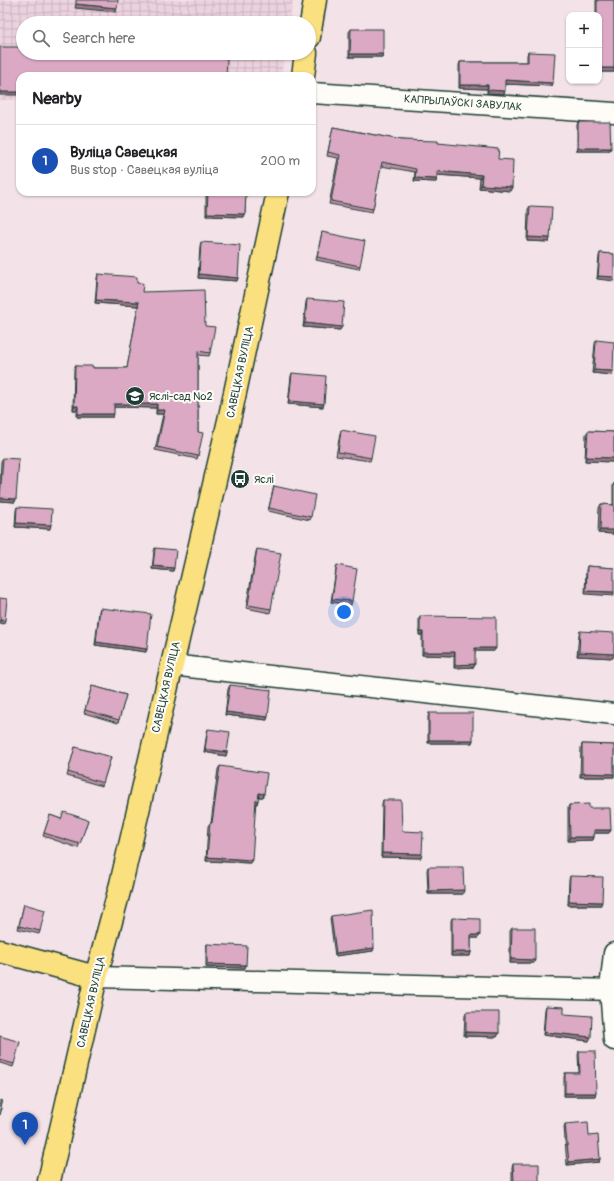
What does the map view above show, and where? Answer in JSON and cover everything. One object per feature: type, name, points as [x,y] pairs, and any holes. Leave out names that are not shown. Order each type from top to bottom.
[{"type":"main road","points":[[312,16],[315,0]]},
{"type":"main road","points":[[304,72],[305,60]]},
{"type":"main road","name":"САВЕЦКАЯ ВУЛІЦА","points":[[49,1181],[96,977],[121,884],[230,416],[277,196]]},
{"type":"main road","points":[[0,952],[96,977]]},
{"type":"street","name":"КАПРЫЛАЎСКІ ЗАВУЛАК","points":[[316,92],[614,113]]},
{"type":"street","points":[[171,666],[614,714]]},
{"type":"street","points":[[614,953],[612,990],[614,1040]]},
{"type":"street","points":[[96,977],[612,990]]},
{"type":"shaded area","points":[[0,0],[293,0],[290,16],[16,16],[16,60],[284,60],[282,72],[16,72],[16,99],[0,100]]},
{"type":"building","points":[[76,0],[118,0],[117,8],[76,4]]},
{"type":"building","points":[[597,0],[614,0],[614,68],[602,68],[602,12],[597,12]]},
{"type":"building","points":[[351,29],[383,29],[383,54],[350,54]]},
{"type":"building","points":[[0,47],[16,47],[16,60],[227,60],[226,72],[16,72],[16,92],[0,92]]},
{"type":"building","points":[[528,52],[555,53],[553,83],[505,80],[505,91],[488,90],[488,85],[460,85],[460,62],[528,62]]},
{"type":"building","points":[[578,122],[610,122],[611,148],[578,148]]},
{"type":"building","points":[[333,127],[401,140],[438,141],[438,143],[499,149],[498,159],[513,160],[512,187],[481,185],[482,175],[437,171],[437,179],[415,178],[416,169],[382,162],[373,209],[331,201],[340,155],[328,152]]},
{"type":"building","points":[[208,196],[246,196],[245,214],[207,213]]},
{"type":"building","points":[[530,206],[552,207],[550,238],[528,237]]},
{"type":"building","points":[[322,232],[365,241],[360,266],[317,257]]},
{"type":"building","points":[[201,242],[240,245],[238,278],[199,274]]},
{"type":"building","points":[[600,253],[614,254],[614,277],[598,276]]},
{"type":"building","points":[[98,274],[137,277],[137,283],[143,284],[142,292],[204,290],[205,326],[215,327],[210,353],[198,351],[198,432],[203,433],[198,456],[157,447],[165,410],[157,410],[157,404],[114,404],[114,414],[78,414],[78,406],[74,406],[75,366],[93,366],[93,368],[127,368],[139,302],[96,300]]},
{"type":"building","points":[[307,299],[344,302],[342,327],[305,323]]},
{"type":"building","points":[[596,340],[614,342],[613,371],[594,370]]},
{"type":"building","points":[[292,373],[326,376],[324,404],[289,401]]},
{"type":"building","points":[[341,430],[375,436],[371,458],[338,452]]},
{"type":"building","points":[[588,431],[614,432],[614,458],[586,457]]},
{"type":"building","points":[[3,458],[19,459],[16,499],[0,498]]},
{"type":"building","points":[[274,486],[315,495],[311,517],[269,508]]},
{"type":"building","points":[[601,504],[614,505],[614,530],[600,530]]},
{"type":"building","points":[[17,507],[52,509],[51,525],[16,523]]},
{"type":"building","points":[[155,548],[176,550],[174,568],[153,566]]},
{"type":"building","points":[[257,549],[281,553],[271,609],[248,605]]},
{"type":"building","points":[[337,565],[357,569],[352,601],[332,599]]},
{"type":"building","points":[[587,566],[614,568],[614,592],[586,591]]},
{"type":"building","points":[[0,598],[7,599],[5,620],[0,620]]},
{"type":"building","points":[[100,608],[151,614],[147,649],[96,642]]},
{"type":"building","points":[[420,616],[496,617],[496,648],[475,648],[475,664],[455,665],[455,652],[423,652],[423,632],[420,632]]},
{"type":"building","points":[[580,631],[614,633],[614,654],[579,652]]},
{"type":"building","points":[[230,685],[271,690],[268,717],[226,712]]},
{"type":"building","points":[[92,686],[126,695],[119,720],[85,710]]},
{"type":"building","points":[[429,713],[473,713],[473,740],[429,740]]},
{"type":"building","points":[[208,729],[230,732],[227,752],[205,749]]},
{"type":"building","points":[[582,744],[614,745],[614,774],[582,773]]},
{"type":"building","points":[[75,747],[111,757],[103,783],[68,772]]},
{"type":"building","points":[[220,766],[267,773],[264,794],[259,793],[258,801],[256,800],[252,860],[207,857],[210,823],[212,823]]},
{"type":"building","points":[[383,800],[401,800],[402,831],[423,832],[422,854],[382,853]]},
{"type":"building","points":[[589,804],[589,808],[610,808],[611,830],[594,830],[594,837],[570,837],[569,805]]},
{"type":"building","points":[[64,812],[88,820],[80,844],[44,833],[50,815],[61,819]]},
{"type":"building","points":[[428,867],[463,867],[464,890],[429,891]]},
{"type":"building","points":[[570,876],[603,877],[602,902],[569,901]]},
{"type":"building","points":[[24,904],[45,910],[40,931],[19,926]]},
{"type":"building","points":[[373,910],[374,948],[336,953],[331,916]]},
{"type":"building","points":[[452,918],[480,919],[480,935],[471,935],[471,952],[452,952]]},
{"type":"building","points":[[512,928],[535,928],[535,960],[511,959]]},
{"type":"building","points":[[207,944],[247,946],[246,965],[207,964]]},
{"type":"building","points":[[546,1006],[564,1007],[564,1014],[592,1016],[591,1037],[544,1032]]},
{"type":"building","points":[[466,1012],[499,1012],[499,1033],[466,1032]]},
{"type":"building","points":[[0,1036],[20,1042],[14,1064],[0,1060]]},
{"type":"building","points":[[579,1051],[595,1051],[596,1093],[565,1093],[565,1073],[580,1073]]},
{"type":"building","points":[[588,1122],[589,1136],[598,1135],[600,1159],[569,1162],[565,1124]]},
{"type":"building","points":[[513,1164],[539,1164],[539,1181],[514,1181]]},
{"type":"place","name":"Яслі-сад №2","points":[[135,396]]},
{"type":"place","name":"Яслі","points":[[240,479]]},
{"type":"place","name":"Вуліца Савецкая","points":[[25,1145]]}]
